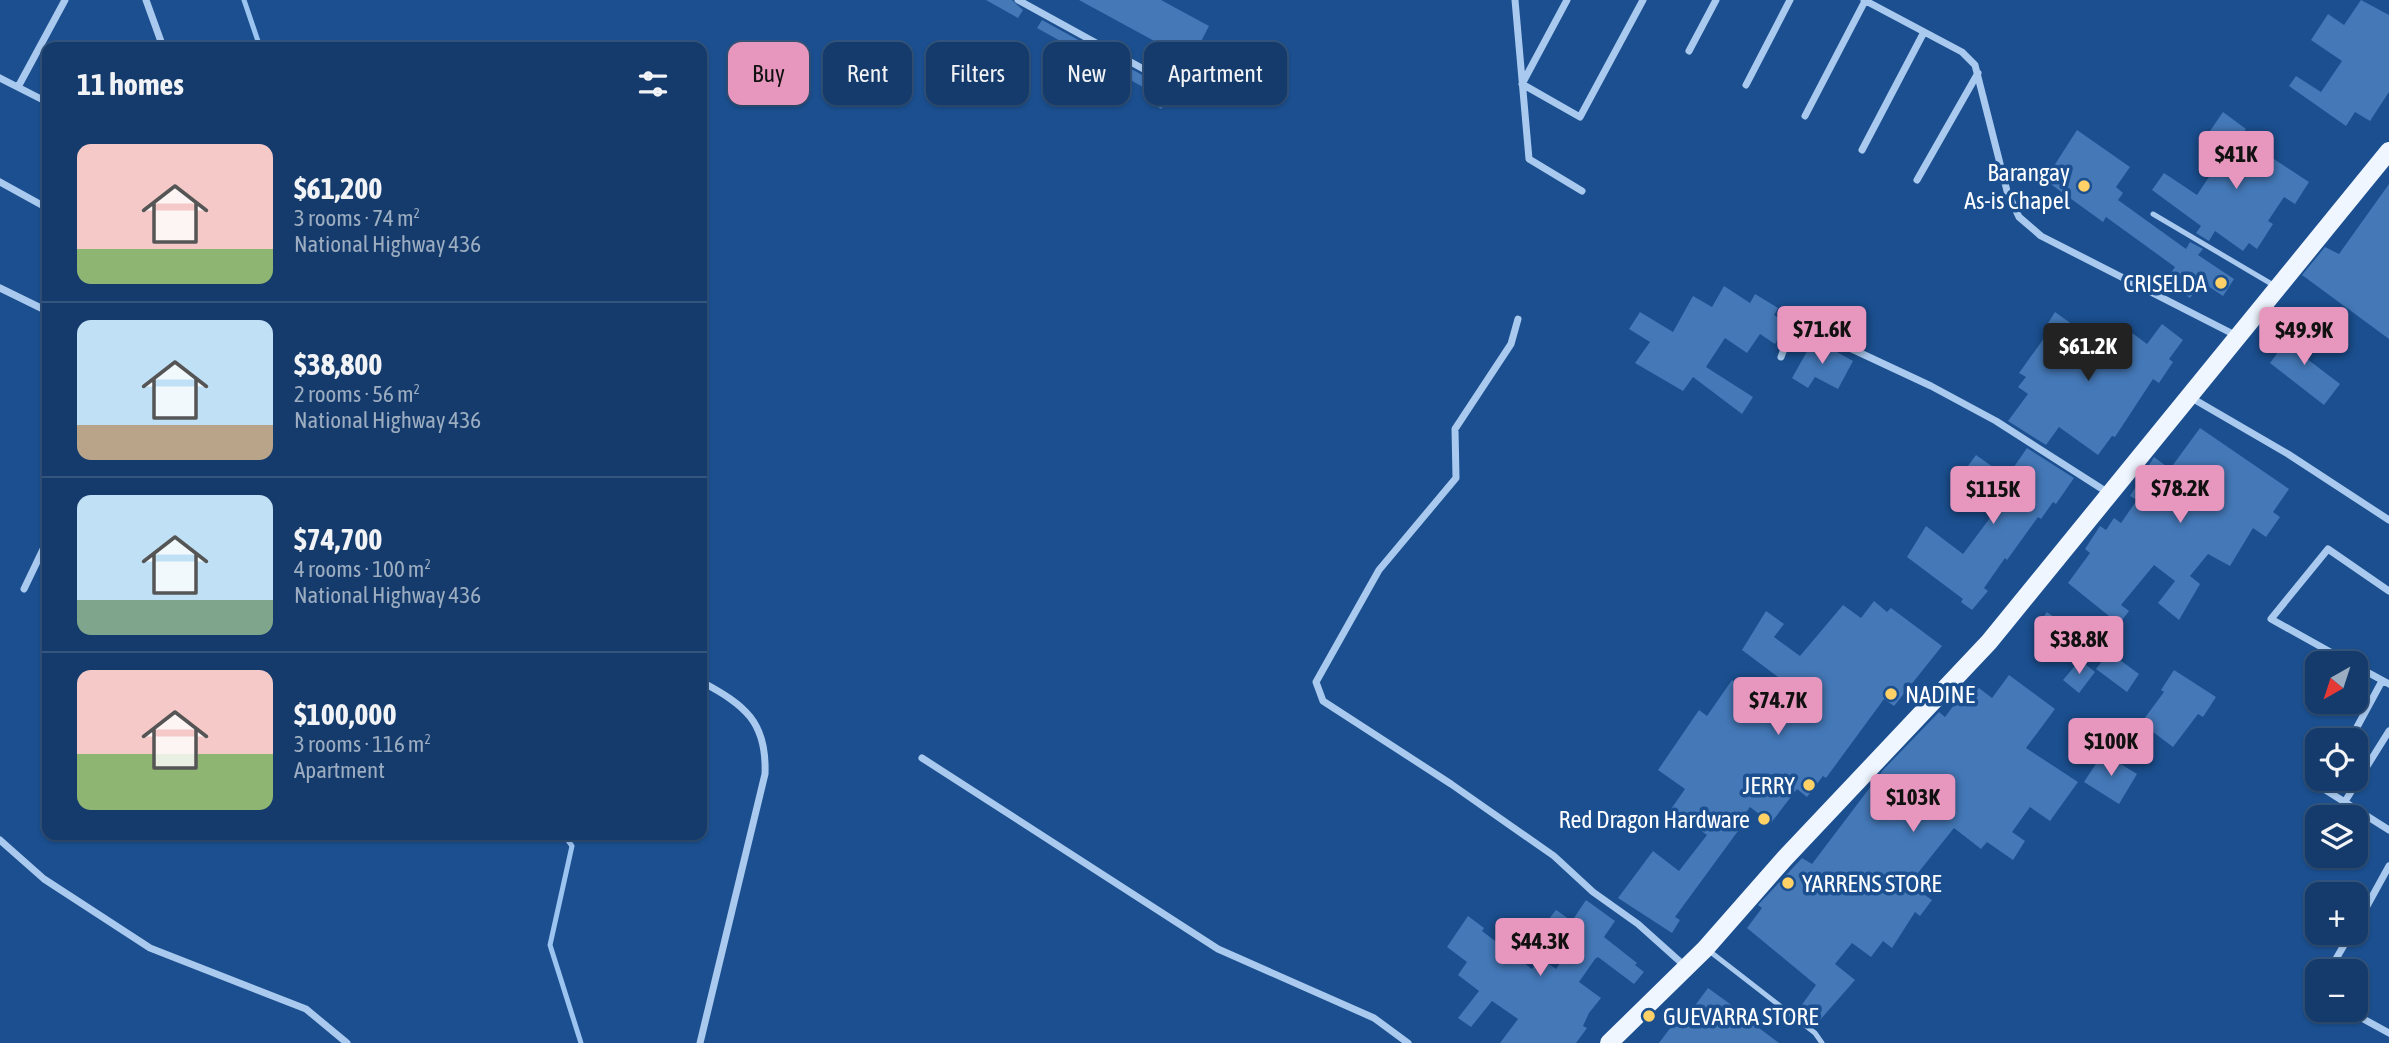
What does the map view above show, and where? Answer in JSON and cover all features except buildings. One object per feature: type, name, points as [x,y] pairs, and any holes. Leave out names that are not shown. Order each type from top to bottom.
[{"type":"main road","points":[[1609,1043],[1687,967],[1785,858],[1989,642],[2389,150]]},
{"type":"street","points":[[42,42],[65,0]]},
{"type":"street","points":[[146,0],[161,42]]},
{"type":"street","points":[[1018,0],[1144,69]]},
{"type":"street","points":[[1515,0],[1529,159],[1582,191]]},
{"type":"street","points":[[1522,84],[1567,0]]},
{"type":"street","points":[[1522,84],[1580,117],[1643,0]]},
{"type":"street","points":[[1689,51],[1717,0]]},
{"type":"street","points":[[1746,85],[1790,0]]},
{"type":"street","points":[[1805,116],[1865,0],[1962,52],[1975,65],[2007,191],[2019,217],[2041,236],[2238,337]]},
{"type":"street","points":[[1862,150],[1924,32]]},
{"type":"street","points":[[18,87],[42,43]]},
{"type":"street","points":[[1917,180],[1978,73]]},
{"type":"street","points":[[0,78],[42,99]]},
{"type":"street","points":[[0,182],[42,205]]},
{"type":"street","points":[[0,288],[42,309]]},
{"type":"street","points":[[1518,319],[1511,344],[1455,429],[1456,478],[1379,570],[1316,682],[1323,701],[1451,784],[1554,856],[1593,892],[1638,923],[1687,967]]},
{"type":"street","points":[[1781,357],[1794,322],[1964,403],[2110,494]]},
{"type":"street","points":[[2189,397],[2288,454],[2389,520]]},
{"type":"street","points":[[2328,651],[2271,619],[2328,549],[2389,591]]},
{"type":"street","points":[[23,589],[42,551]]},
{"type":"street","points":[[2357,728],[2385,682],[2368,673]]},
{"type":"street","points":[[701,1043],[765,774],[766,750],[756,723],[742,706],[707,685]]},
{"type":"street","points":[[2344,803],[2389,731]]},
{"type":"street","points":[[922,758],[1218,949],[1374,1018],[1408,1043]]},
{"type":"street","points":[[2327,791],[2389,830]]},
{"type":"street","points":[[0,840],[44,879],[150,948],[306,1009],[347,1043]]},
{"type":"street","points":[[2368,904],[2389,866]]},
{"type":"street","points":[[2368,1022],[2389,1033]]},
{"type":"lane","points":[[2153,214],[2278,288]]},
{"type":"lane","points":[[1705,948],[1815,1033],[1822,1043]]},
{"type":"waterway","points":[[244,0],[258,42]]},
{"type":"waterway","points":[[568,840],[572,846],[550,945],[581,1043]]},
{"type":"place","name":"Barangay As-is Chapel","points":[[2084,186]]},
{"type":"place","name":"CRISELDA","points":[[2221,283]]},
{"type":"place","name":"NADINE","points":[[1891,694]]},
{"type":"place","name":"JERRY","points":[[1809,785]]},
{"type":"place","name":"Red Dragon Hardware","points":[[1764,819]]},
{"type":"place","name":"YARRENS STORE","points":[[1788,883]]},
{"type":"place","name":"GUEVARRA STORE","points":[[1649,1016]]}]
